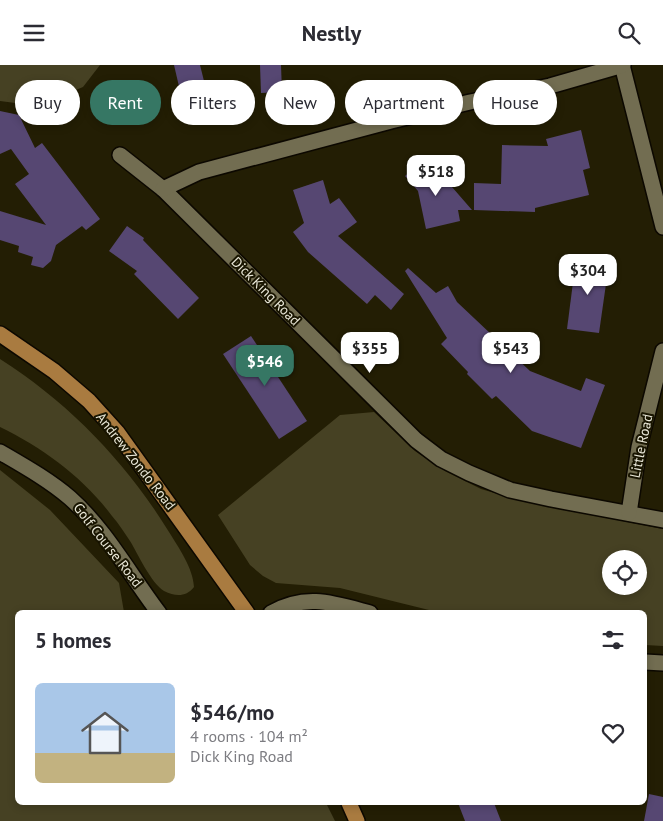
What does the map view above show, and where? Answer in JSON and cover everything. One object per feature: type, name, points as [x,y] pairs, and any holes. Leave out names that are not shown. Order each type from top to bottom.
[{"type":"main road","name":"Andrew Zondo Road","points":[[0,334],[54,371],[89,401],[111,426],[246,610]]},
{"type":"main road","points":[[350,805],[357,821]]},
{"type":"street","points":[[163,189],[199,172],[391,121],[470,102],[550,86],[622,65],[663,227]]},
{"type":"street","name":"Dick King Road","points":[[120,155],[163,189],[416,440],[441,459],[510,490],[663,520]]},
{"type":"street","name":"Little Road","points":[[629,513],[639,447],[663,351]]},
{"type":"street","name":"Golf Course Road","points":[[0,452],[31,469],[70,499],[100,531],[157,610]]},
{"type":"street","points":[[276,610],[282,606],[297,602],[313,601],[356,610]]},
{"type":"street","points":[[647,662],[663,663]]},
{"type":"shaded area","points":[[0,65],[100,65],[80,88],[80,80],[15,80],[15,103],[0,101]]},
{"type":"shaded area","points":[[0,359],[49,395],[115,458],[152,506],[181,551],[193,580],[194,587],[188,593],[177,595],[164,591],[159,587],[154,582],[130,541],[101,502],[75,476],[47,454],[0,427]]},
{"type":"shaded area","points":[[374,412],[415,451],[445,471],[481,489],[526,502],[663,529],[663,646],[647,645],[647,610],[429,610],[340,588],[276,583],[263,576],[250,565],[218,515],[340,415]]},
{"type":"shaded area","points":[[0,470],[50,510],[119,583],[124,610],[15,610],[15,805],[327,805],[335,821],[0,821]]},
{"type":"building","points":[[174,65],[200,65],[204,80],[178,80]]},
{"type":"building","points":[[260,65],[281,65],[282,80],[265,80],[265,93],[261,93]]},
{"type":"building","points":[[0,111],[15,114],[15,125],[24,125],[35,148],[42,143],[100,219],[86,230],[82,226],[56,245],[51,261],[43,268],[31,265],[33,257],[18,252],[19,246],[0,240],[0,211],[46,225],[15,184],[29,174],[11,149],[0,154]]},
{"type":"building","points":[[581,130],[590,168],[583,170],[589,195],[535,208],[535,212],[474,210],[474,183],[501,184],[502,145],[548,146],[546,139]]},
{"type":"building","points":[[422,161],[428,168],[432,164],[472,210],[458,210],[460,221],[426,229],[418,191],[405,176]]},
{"type":"building","points":[[323,180],[330,204],[339,198],[357,222],[338,236],[404,294],[391,310],[375,295],[367,304],[308,252],[293,232],[304,223],[293,190]]},
{"type":"building","points":[[127,226],[144,238],[143,240],[199,298],[178,319],[134,274],[137,271],[109,251]]},
{"type":"building","points":[[576,259],[609,263],[599,333],[567,329]]},
{"type":"building","points":[[408,268],[436,293],[448,286],[457,302],[530,371],[581,391],[586,378],[605,385],[581,448],[532,431],[496,396],[492,399],[467,374],[468,372],[441,344],[447,338],[405,271]]},
{"type":"building","points":[[251,336],[307,421],[279,439],[223,354]]},
{"type":"building","points":[[649,794],[663,797],[663,821],[644,821]]},
{"type":"building","points":[[459,805],[495,805],[501,821],[465,821]]}]
